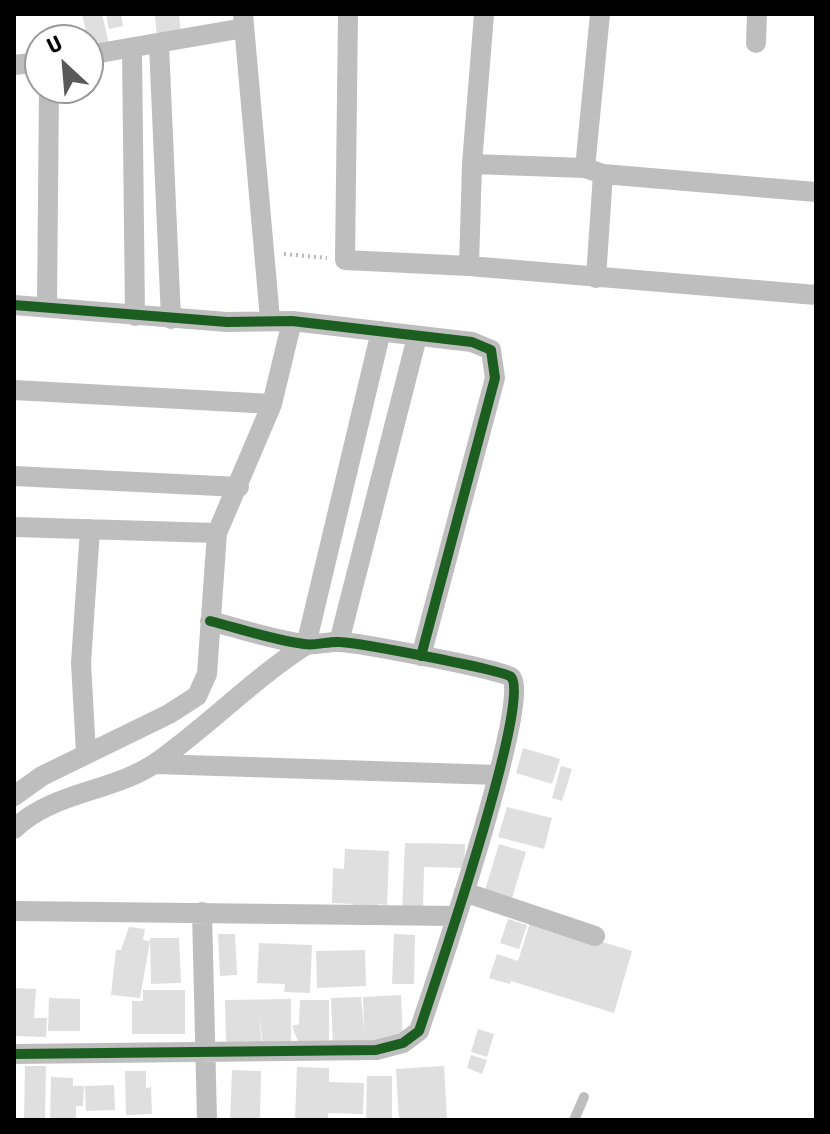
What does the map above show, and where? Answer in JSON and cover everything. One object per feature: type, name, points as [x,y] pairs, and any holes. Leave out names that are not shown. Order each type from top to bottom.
[{"type":"street","points":[[348,14],[345,260],[469,266],[816,295]]},
{"type":"street","points":[[469,266],[472,164],[484,14]]},
{"type":"street","points":[[596,278],[594,171],[600,14]]},
{"type":"street","points":[[756,43],[757,14]]},
{"type":"street","points":[[104,53],[159,45],[243,21],[270,319]]},
{"type":"street","points":[[159,45],[171,319]]},
{"type":"street","points":[[132,49],[135,316]]},
{"type":"street","points":[[47,305],[49,104]]},
{"type":"street","points":[[472,164],[594,171],[816,192]]},
{"type":"street","points":[[14,305],[47,305],[171,319],[227,322],[270,319],[483,345],[493,356],[495,378],[421,656]]},
{"type":"street","points":[[14,796],[42,776],[169,714],[197,696],[207,674],[217,533],[272,404],[292,321]]},
{"type":"street","points":[[14,829],[36,811],[155,764],[249,685],[306,645],[381,331]]},
{"type":"street","points":[[339,642],[417,337]]},
{"type":"street","points":[[14,390],[272,404]]},
{"type":"street","points":[[14,476],[239,487]]},
{"type":"street","points":[[14,527],[217,533]]},
{"type":"street","points":[[86,753],[81,663],[90,529]]},
{"type":"street","points":[[14,1054],[376,1050],[403,1043],[419,1031],[498,775],[518,689],[515,682],[510,675],[497,671],[339,642],[306,645],[210,621]]},
{"type":"street","points":[[155,764],[498,775]]},
{"type":"street","points":[[14,776],[42,776]]},
{"type":"street","points":[[464,892],[595,936]]},
{"type":"street","points":[[14,911],[456,916]]},
{"type":"street","points":[[202,912],[207,1120]]},
{"type":"lane","points":[[574,1120],[584,1097]]},
{"type":"path","points":[[284,254],[327,258]]},
{"type":"building","points":[[82,14],[102,14],[109,44],[104,45],[104,24],[84,24]]},
{"type":"building","points":[[106,14],[121,14],[123,26],[109,29]]},
{"type":"building","points":[[155,14],[179,14],[181,36],[157,38]]},
{"type":"building","points":[[523,748],[560,759],[552,784],[516,773]]},
{"type":"building","points":[[561,766],[572,769],[562,801],[552,798]]},
{"type":"building","points":[[507,807],[552,818],[544,849],[498,837]]},
{"type":"building","points":[[405,843],[465,844],[464,868],[424,867],[423,911],[402,911]]},
{"type":"building","points":[[499,844],[526,852],[512,898],[485,890]]},
{"type":"building","points":[[345,849],[389,851],[387,905],[378,904],[378,910],[353,909],[353,904],[332,903],[333,868],[344,869]]},
{"type":"building","points":[[508,919],[527,925],[519,949],[500,943]]},
{"type":"building","points":[[531,920],[632,951],[614,1013],[511,981],[510,984],[489,978],[497,954],[518,961]]},
{"type":"building","points":[[129,927],[145,929],[143,940],[150,941],[140,998],[111,995],[116,950],[121,950]]},
{"type":"building","points":[[218,934],[235,934],[237,975],[220,976]]},
{"type":"building","points":[[394,934],[415,935],[414,984],[392,984]]},
{"type":"building","points":[[150,938],[179,938],[181,983],[151,984]]},
{"type":"building","points":[[259,943],[312,945],[310,993],[284,992],[285,984],[257,983]]},
{"type":"building","points":[[365,950],[366,986],[317,988],[316,951]]},
{"type":"building","points":[[14,988],[36,989],[34,1018],[47,1018],[46,1037],[14,1036]]},
{"type":"building","points":[[143,990],[185,990],[185,1034],[132,1034],[132,1001],[143,1001]]},
{"type":"building","points":[[401,995],[403,1042],[333,1048],[331,998],[361,997],[364,1031],[363,997]]},
{"type":"building","points":[[49,998],[80,999],[80,1031],[48,1031]]},
{"type":"building","points":[[291,999],[291,1042],[262,1043],[260,1011],[261,1043],[226,1043],[225,1000]]},
{"type":"building","points":[[300,1000],[329,1000],[329,1044],[299,1044],[292,1026],[299,1024]]},
{"type":"building","points":[[478,1029],[494,1034],[487,1057],[471,1052]]},
{"type":"building","points":[[471,1055],[487,1060],[482,1074],[467,1068]]},
{"type":"building","points":[[25,1066],[46,1066],[45,1120],[24,1120]]},
{"type":"building","points":[[444,1066],[447,1120],[399,1120],[396,1069]]},
{"type":"building","points":[[297,1067],[329,1068],[329,1082],[364,1083],[363,1114],[328,1113],[328,1120],[295,1120]]},
{"type":"building","points":[[232,1070],[261,1071],[260,1120],[230,1120]]},
{"type":"building","points":[[125,1071],[146,1071],[146,1088],[151,1087],[152,1114],[126,1115]]},
{"type":"building","points":[[367,1076],[392,1076],[392,1120],[366,1120]]},
{"type":"building","points":[[51,1077],[73,1078],[73,1086],[84,1086],[83,1106],[76,1106],[76,1120],[50,1120]]},
{"type":"building","points":[[114,1085],[115,1110],[86,1111],[85,1086]]},
{"type":"cycle path","points":[[14,305],[227,322],[292,321],[472,342],[491,350],[495,378],[421,656]]},
{"type":"cycle path","points":[[14,1054],[376,1050],[403,1043],[419,1031],[495,787],[514,696],[511,677],[459,663],[353,644],[292,642],[210,621]]}]
